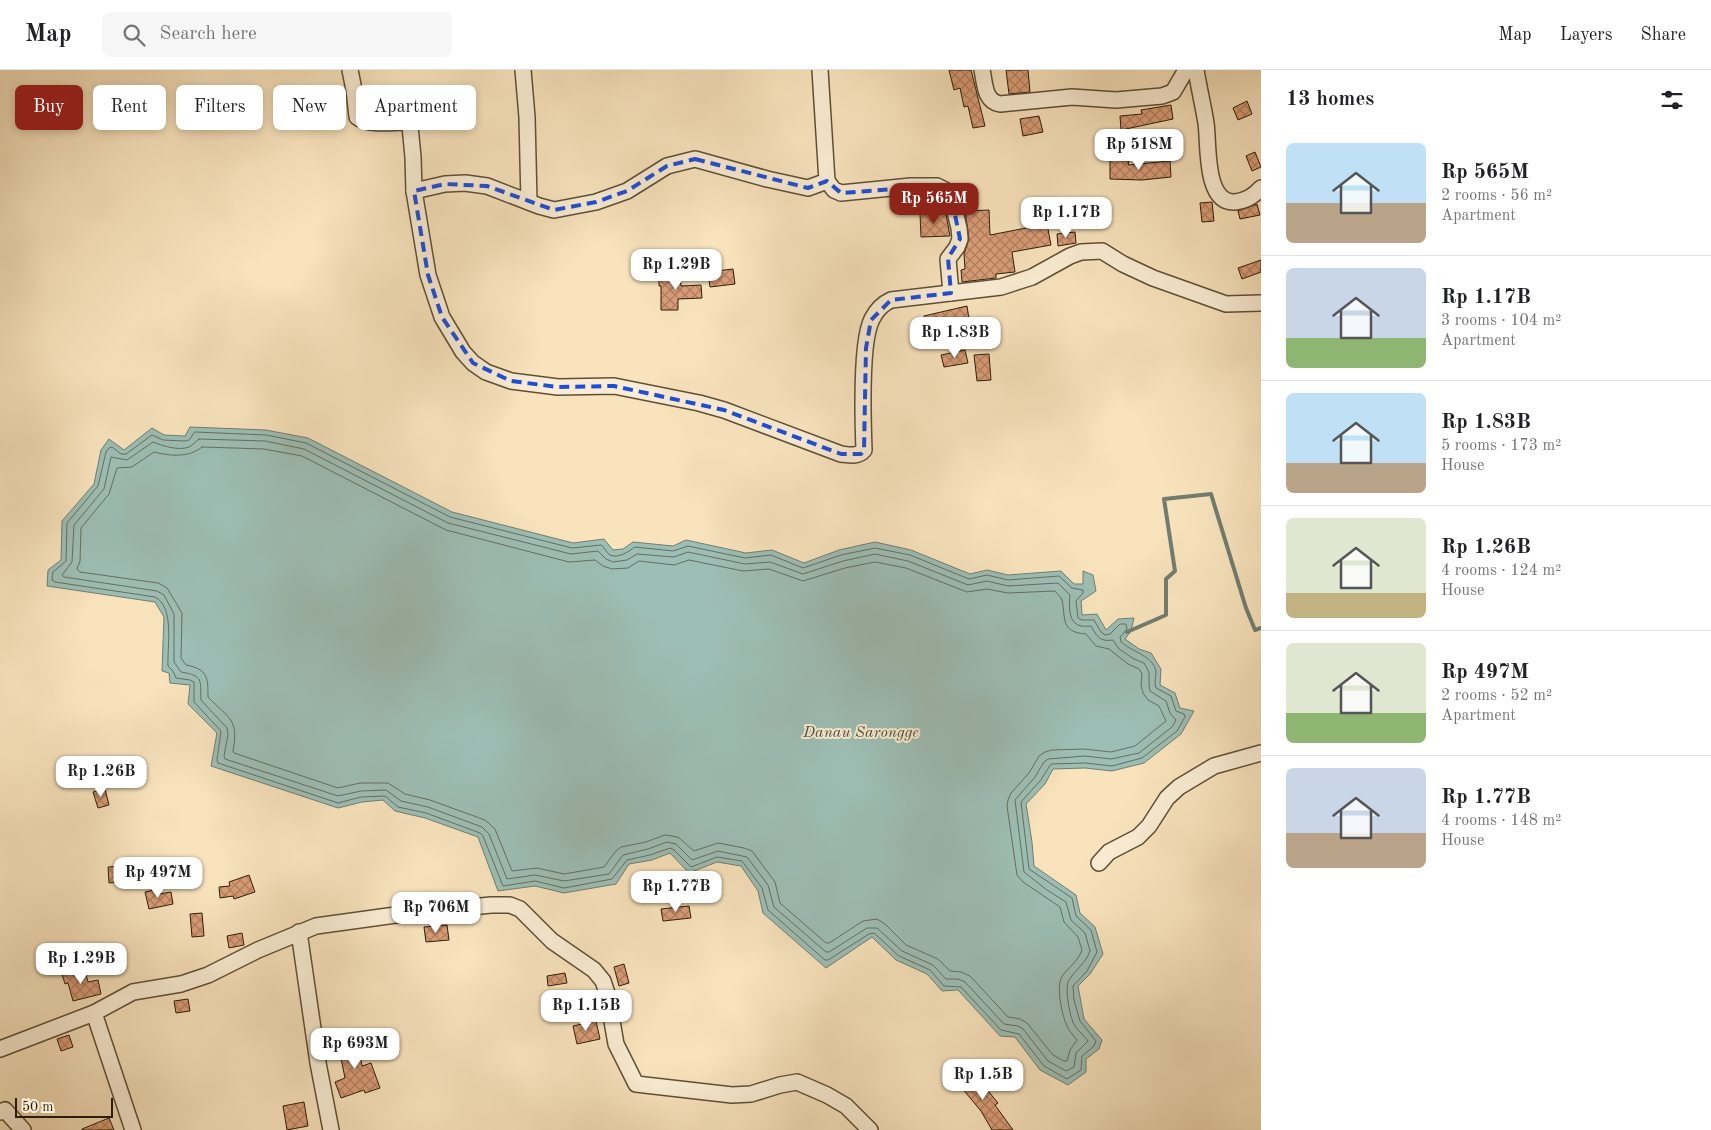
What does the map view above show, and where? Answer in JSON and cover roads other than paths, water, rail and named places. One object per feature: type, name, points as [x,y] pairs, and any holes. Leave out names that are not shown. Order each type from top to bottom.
[{"type":"street","points":[[350,70],[358,117],[360,119],[370,122],[406,122],[410,126],[414,157],[414,191],[428,275],[442,317],[463,352],[473,363],[486,372],[511,381],[558,387],[614,386],[680,398],[724,410],[841,454],[854,455],[861,454],[864,450],[863,413],[866,348],[871,320],[885,303],[891,300],[969,292],[1013,284],[1032,277],[1070,256],[1081,252],[1102,251],[1123,264],[1153,278],[1226,304],[1261,303]]},
{"type":"street","points":[[523,70],[527,118],[529,202]]},
{"type":"street","points":[[820,70],[827,181],[834,190],[841,193],[911,186],[937,186],[945,190],[952,200],[960,239],[948,260],[951,293]]},
{"type":"street","points":[[982,70],[988,98],[993,103],[1000,104],[1072,97],[1116,100],[1162,96],[1172,92],[1186,70]]},
{"type":"street","points":[[1196,70],[1206,124],[1210,167],[1217,193],[1230,202],[1236,202],[1251,198],[1261,188]]},
{"type":"street","points":[[414,191],[435,185],[465,183],[486,186],[554,210],[596,202],[627,191],[667,166],[695,159],[767,180],[808,188],[827,181]]},
{"type":"street","points":[[1100,863],[1109,852],[1138,837],[1167,798],[1179,787],[1214,766],[1261,752]]},
{"type":"street","points":[[0,1048],[94,1013],[133,992],[181,984],[208,975],[258,950],[316,926],[410,913],[491,905],[510,905],[520,909],[552,941],[594,970],[603,981],[616,1044],[636,1084],[732,1095],[751,1094],[797,1082],[827,1095],[846,1106],[870,1130]]},
{"type":"street","points":[[299,932],[318,1063],[331,1130]]},
{"type":"street","points":[[94,1013],[132,1130]]},
{"type":"street","points":[[0,1112],[5,1110],[15,1127]]},
{"type":"water","name":"Danau Sarongge","points":[[190,427],[266,430],[308,438],[452,512],[573,543],[604,539],[613,550],[623,549],[633,542],[673,546],[686,540],[746,553],[772,550],[804,563],[839,550],[875,542],[911,550],[970,574],[987,570],[1008,575],[1061,571],[1074,584],[1083,584],[1083,571],[1093,575],[1096,591],[1081,601],[1082,615],[1097,614],[1106,630],[1118,619],[1134,618],[1131,631],[1125,639],[1139,649],[1151,653],[1161,669],[1160,685],[1175,693],[1180,708],[1194,711],[1181,734],[1144,763],[1112,771],[1085,768],[1053,769],[1045,784],[1026,804],[1034,866],[1076,895],[1080,913],[1095,927],[1103,954],[1090,974],[1078,986],[1084,1019],[1102,1040],[1099,1049],[1086,1059],[1086,1072],[1068,1085],[1040,1070],[1015,1037],[1000,1036],[958,990],[942,991],[927,974],[896,960],[872,937],[826,968],[763,913],[758,891],[741,866],[717,862],[689,873],[670,853],[652,860],[629,864],[616,884],[564,893],[535,886],[498,891],[478,837],[425,818],[395,811],[383,800],[362,802],[338,808],[211,766],[217,733],[188,704],[190,685],[170,683],[169,673],[162,671],[164,617],[155,602],[47,586],[48,570],[61,560],[62,521],[94,484],[101,450],[109,439],[124,450],[152,428],[164,435],[185,436]]},
{"type":"waterway","points":[[1127,632],[1166,615],[1166,579],[1175,571],[1164,499],[1211,494],[1246,608],[1255,630],[1261,628]]}]
